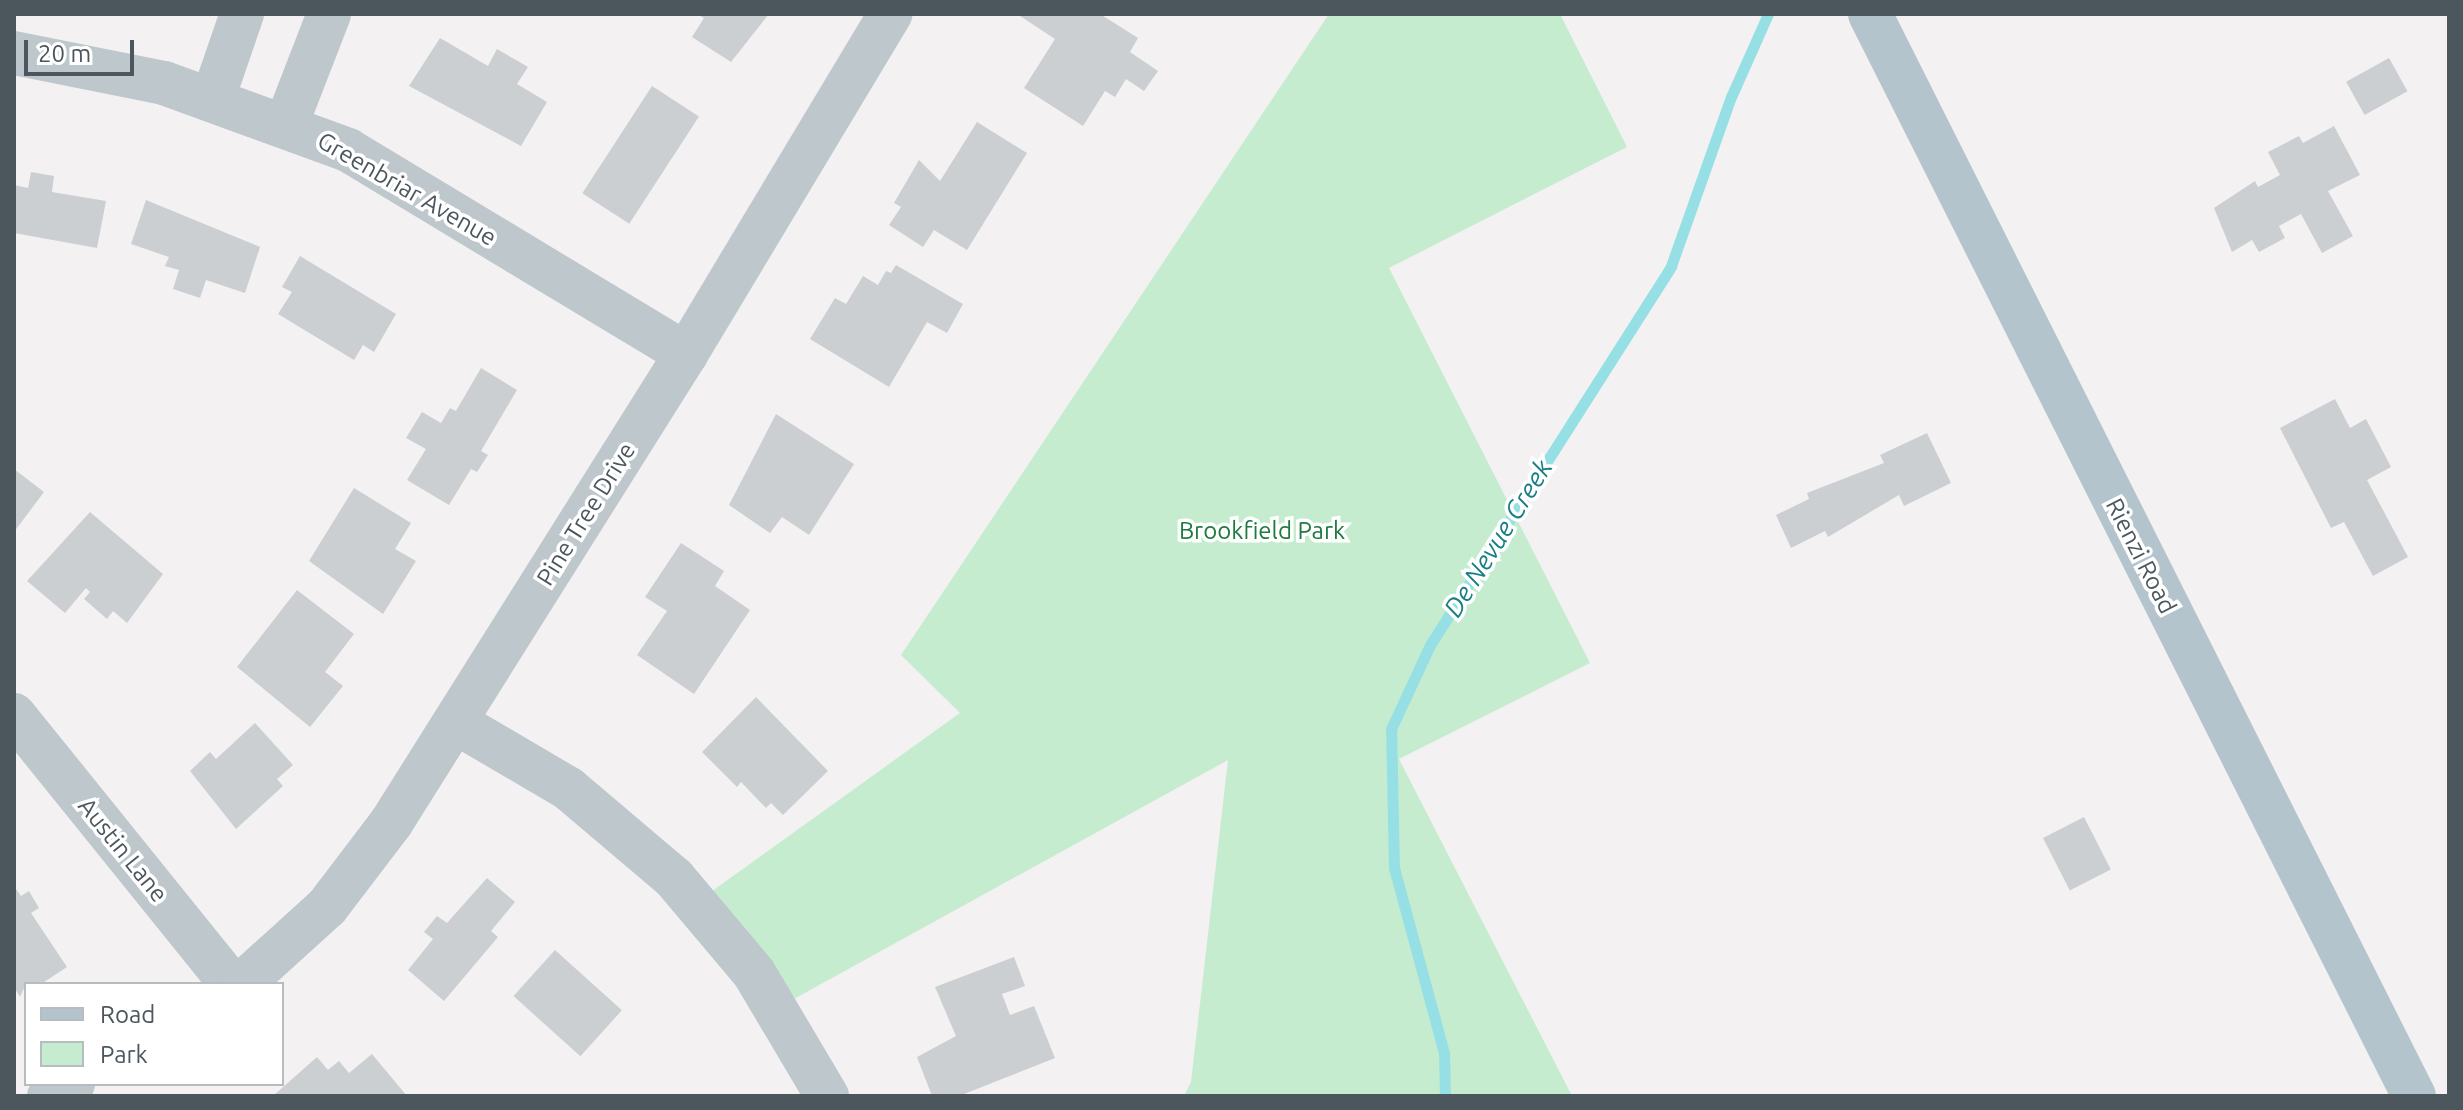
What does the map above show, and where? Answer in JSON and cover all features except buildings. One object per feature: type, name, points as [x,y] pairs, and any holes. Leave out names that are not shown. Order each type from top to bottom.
[{"type":"main road","name":"Rienzi Road","points":[[1870,14],[2414,1096]]},
{"type":"street","points":[[213,98],[242,14]]},
{"type":"street","points":[[286,125],[329,14]]},
{"type":"street","name":"Pine Tree Drive","points":[[244,982],[294,940],[350,880],[455,722],[686,354],[890,14]]},
{"type":"street","name":"Greenbriar Avenue","points":[[14,53],[136,76],[213,98],[348,150],[686,354]]},
{"type":"street","name":"Austin Lane","points":[[14,715],[229,982]]},
{"type":"street","points":[[455,722],[569,789],[674,878],[754,973],[827,1096]]},
{"type":"street","points":[[49,1096],[69,1086]]},
{"type":"green space","name":"Brookfield Park","points":[[1329,14],[1560,14],[1627,147],[1389,268],[1590,663],[1399,759],[1572,1096],[1184,1096],[1191,1082],[1228,760],[783,1005],[701,899],[960,713],[901,655]]},
{"type":"waterway","name":"De Nevue Creek","points":[[1445,1096],[1444,1053],[1394,868],[1391,729],[1430,645],[1671,266],[1731,97],[1768,14]]}]
